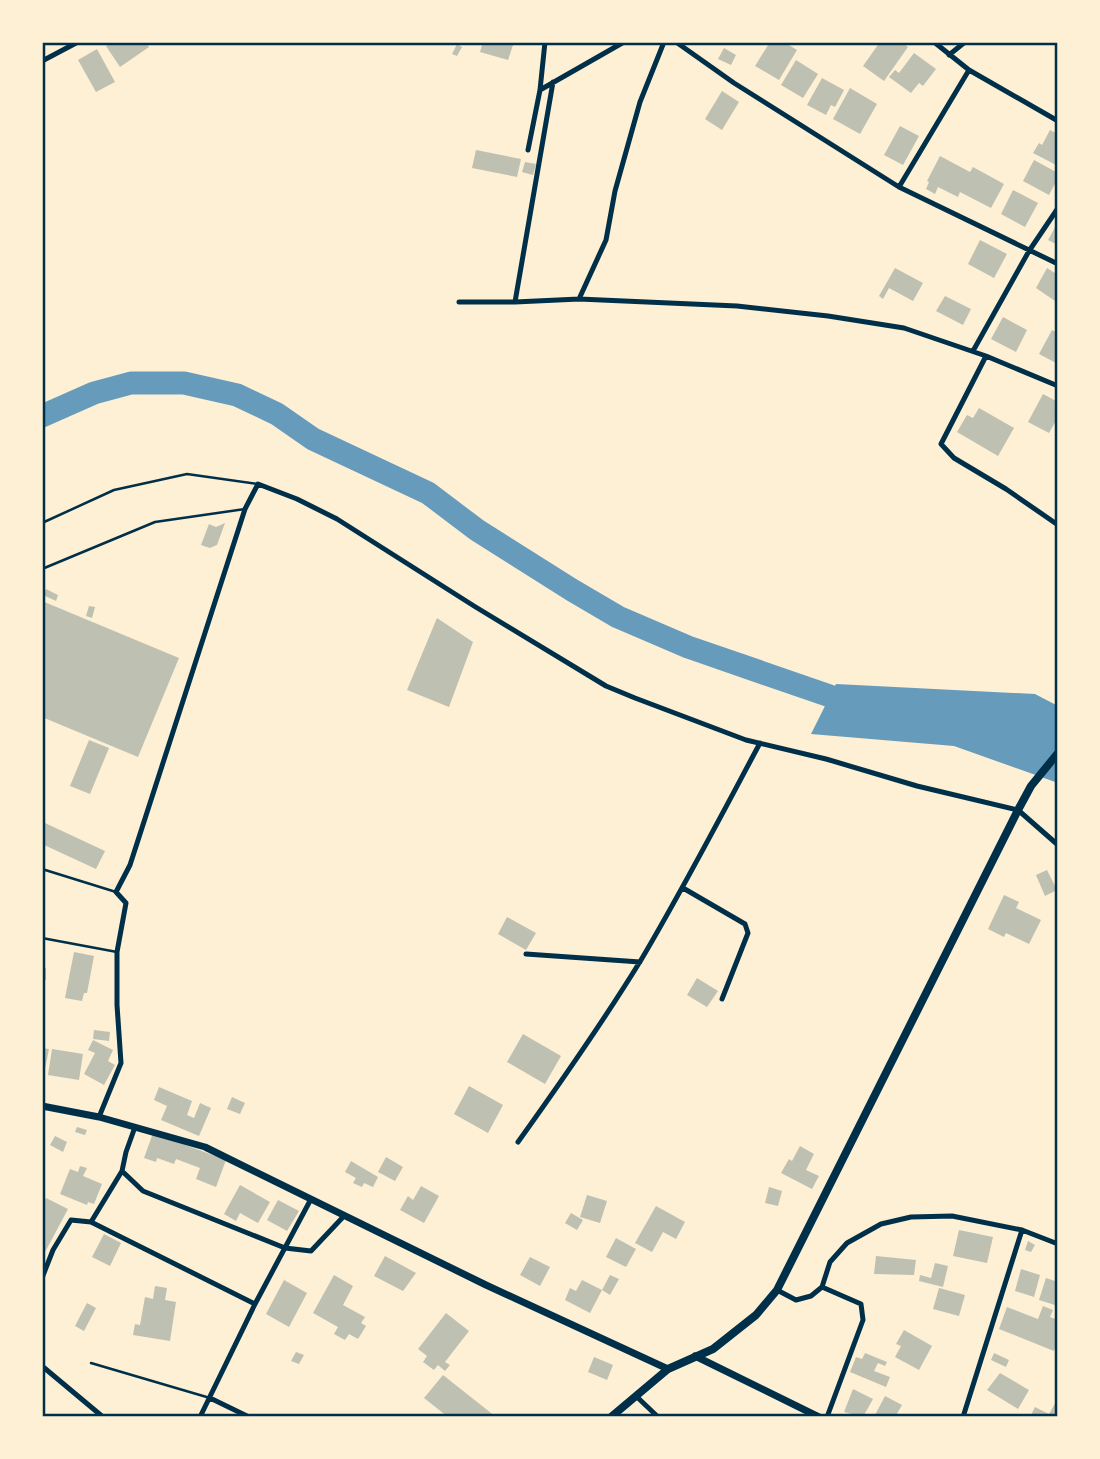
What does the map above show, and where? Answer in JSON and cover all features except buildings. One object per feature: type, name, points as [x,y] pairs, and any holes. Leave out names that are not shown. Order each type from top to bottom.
[{"type":"main road","points":[[611,1417],[668,1369],[713,1349],[756,1315],[777,1290],[1018,810],[1031,786],[1058,753]]},
{"type":"street","points":[[42,58],[44,60],[78,42]]},
{"type":"street","points":[[528,150],[540,90],[545,42]]},
{"type":"street","points":[[540,90],[624,42]]},
{"type":"street","points":[[579,299],[606,240],[615,191],[636,115],[664,42]]},
{"type":"street","points":[[676,42],[734,83],[899,187],[1058,264]]},
{"type":"street","points":[[934,42],[968,70],[1058,121]]},
{"type":"street","points":[[948,55],[965,42]]},
{"type":"street","points":[[899,187],[968,70]]},
{"type":"street","points":[[515,302],[553,82]]},
{"type":"street","points":[[973,351],[1029,251],[1058,208]]},
{"type":"street","points":[[458,302],[579,299],[737,306],[828,316],[904,328],[973,351],[1058,386]]},
{"type":"street","points":[[986,356],[940,444],[954,458],[1006,489],[1058,525]]},
{"type":"street","points":[[99,1117],[121,1062],[117,952],[126,903],[116,892],[130,865],[245,509],[258,484],[337,519],[606,685],[672,713],[760,743],[917,786],[1018,810],[1058,845]]},
{"type":"street","points":[[518,1142],[580,1055],[640,962],[683,888],[760,743]]},
{"type":"street","points":[[683,888],[745,924],[748,933],[722,999]]},
{"type":"street","points":[[526,954],[640,962]]},
{"type":"street","points":[[42,1106],[99,1117],[205,1147],[486,1285],[668,1369]]},
{"type":"street","points":[[90,1222],[122,1171],[135,1127]]},
{"type":"street","points":[[122,1171],[143,1191],[285,1248],[311,1251],[344,1216]]},
{"type":"street","points":[[200,1417],[255,1304],[311,1199]]},
{"type":"street","points":[[777,1290],[796,1300],[811,1296],[822,1287],[830,1262],[847,1243],[881,1224],[911,1217],[952,1216],[1022,1230],[1058,1244]]},
{"type":"street","points":[[42,1278],[53,1250],[71,1220],[90,1222],[255,1304]]},
{"type":"street","points":[[963,1417],[1022,1230]]},
{"type":"street","points":[[822,1287],[861,1304],[863,1320],[827,1417]]},
{"type":"street","points":[[695,1356],[819,1417]]},
{"type":"street","points":[[42,1366],[103,1417]]},
{"type":"street","points":[[636,1396],[658,1417]]},
{"type":"street","points":[[210,1398],[249,1417]]},
{"type":"lane","points":[[42,523],[114,490],[187,474],[258,484]]},
{"type":"lane","points":[[42,569],[155,522],[245,509]]},
{"type":"lane","points":[[42,869],[116,892]]},
{"type":"lane","points":[[42,939],[117,952]]},
{"type":"lane","points":[[91,1363],[210,1398]]},
{"type":"water","points":[[836,684],[1035,694],[1058,706],[1058,783],[954,746],[811,734]]},
{"type":"waterway","points":[[42,416],[94,393],[131,383],[184,383],[237,395],[277,414],[313,439],[428,493],[477,530],[618,617],[688,647],[856,705]]}]
